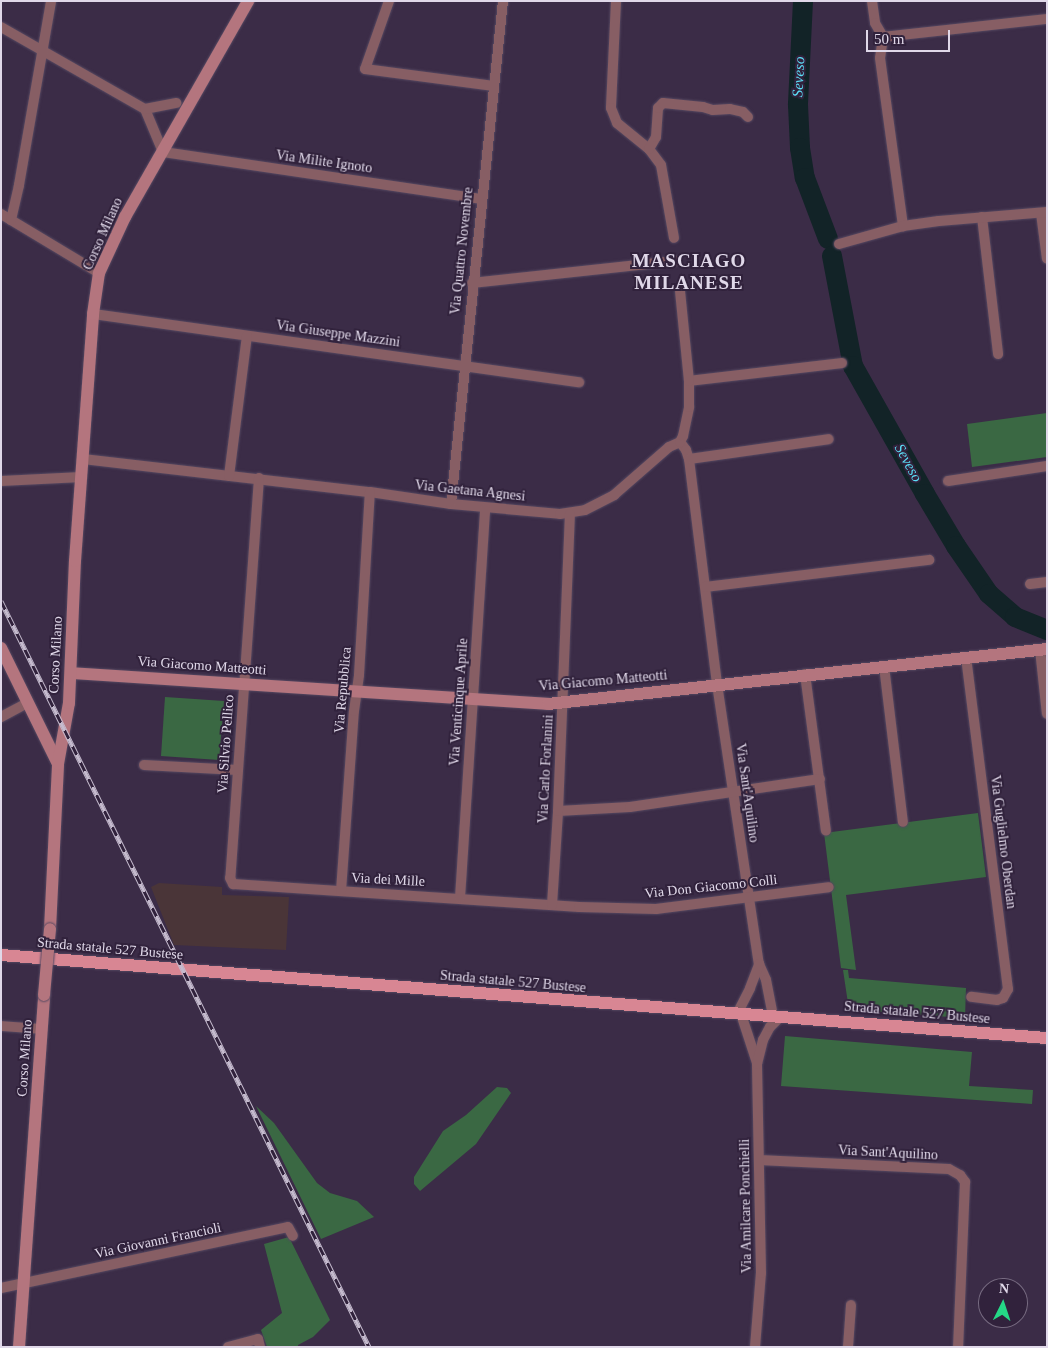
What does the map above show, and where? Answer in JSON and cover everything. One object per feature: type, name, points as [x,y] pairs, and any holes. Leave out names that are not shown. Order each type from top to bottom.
[{"type":"main road","name":"Strada statale 527 Bustese","points":[[1,955],[1047,1038]]},
{"type":"street","points":[[11,220],[51,1]]},
{"type":"street","name":"Corso Milano","points":[[20,1347],[50,929],[58,764],[69,703],[75,561],[93,314],[99,273],[125,217],[248,1]]},
{"type":"street","points":[[389,1],[365,69],[494,86]]},
{"type":"street","name":"Via Quattro Novembre","points":[[451,504],[472,283],[503,1]]},
{"type":"street","points":[[616,1],[611,108],[617,123],[649,149],[663,170],[674,238]]},
{"type":"street","points":[[872,1],[875,23],[883,36],[880,58],[903,226]]},
{"type":"street","points":[[883,36],[1047,20]]},
{"type":"street","points":[[1,27],[145,109],[163,152]]},
{"type":"street","points":[[145,109],[176,103]]},
{"type":"street","points":[[649,149],[656,137],[658,108],[660,105],[703,107],[713,110],[736,110],[748,117]]},
{"type":"street","name":"Via Milite Ignoto","points":[[163,152],[481,199]]},
{"type":"street","points":[[839,244],[903,226],[1044,212],[1047,259]]},
{"type":"street","points":[[1,214],[99,273]]},
{"type":"street","points":[[982,217],[998,354]]},
{"type":"street","points":[[472,283],[674,262]]},
{"type":"street","points":[[680,291],[689,381],[689,407],[680,442],[686,450],[689,459],[829,440]]},
{"type":"street","name":"Via Giuseppe Mazzini","points":[[93,314],[579,382]]},
{"type":"street","points":[[229,476],[247,336]]},
{"type":"street","points":[[689,381],[842,363]]},
{"type":"street","name":"Via Gaetana Agnesi","points":[[83,459],[259,478],[485,508],[570,514],[584,510],[614,495],[669,447],[680,442]]},
{"type":"street","name":"Via Sant'Aquilino","points":[[689,459],[717,684],[748,897],[759,964],[777,1017]]},
{"type":"street","points":[[948,481],[1047,466]]},
{"type":"street","points":[[1,481],[82,477]]},
{"type":"street","name":"Via Silvio Pellico","points":[[239,886],[231,883],[230,878],[259,478]]},
{"type":"street","name":"Via Repubblica","points":[[341,891],[357,692],[370,492]]},
{"type":"street","name":"Via Venticinque Aprile","points":[[460,898],[485,508]]},
{"type":"street","name":"Via Carlo Forlanini","points":[[552,905],[558,811],[570,514]]},
{"type":"street","points":[[705,587],[929,560]]},
{"type":"street","points":[[1030,584],[1047,582]]},
{"type":"street","points":[[1,648],[58,764]]},
{"type":"street","points":[[1043,649],[1047,714]]},
{"type":"street","name":"Via Giacomo Matteotti","points":[[71,673],[357,692],[562,703],[805,674],[1043,649]]},
{"type":"street","name":"Via Guglielmo Oberdan","points":[[966,657],[1008,989],[1002,998],[998,1000],[971,997]]},
{"type":"street","points":[[884,666],[904,822]]},
{"type":"street","points":[[805,674],[826,831]]},
{"type":"street","points":[[1,717],[27,703]]},
{"type":"street","points":[[144,764],[238,770]]},
{"type":"street","points":[[558,811],[630,807],[820,779]]},
{"type":"street","name":"Via dei Mille","points":[[239,886],[535,904]]},
{"type":"street","name":"Via Don Giacomo Colli","points":[[535,904],[656,909],[829,887]]},
{"type":"street","name":"Via Sant'Aquilino","points":[[739,1014],[759,964]]},
{"type":"street","name":"Via Amilcare Ponchielli","points":[[739,1014],[757,1064]]},
{"type":"street","name":"Via Amilcare Ponchielli","points":[[755,1347],[760,1273],[757,1064],[763,1040],[777,1017]]},
{"type":"street","points":[[1,1026],[42,1029]]},
{"type":"street","name":"Via Sant'Aquilino","points":[[759,1160],[949,1170],[960,1174],[965,1182],[958,1347]]},
{"type":"street","name":"Via Giovanni Francioli","points":[[24,1284],[288,1227],[293,1236]]},
{"type":"street","points":[[1,1288],[24,1284]]},
{"type":"street","points":[[848,1347],[852,1305]]},
{"type":"street","points":[[228,1347],[258,1339],[260,1347]]},
{"type":"shaded area","points":[[159,883],[222,887],[222,895],[289,897],[286,950],[174,945],[151,887]]},
{"type":"green space","points":[[1047,413],[1047,457],[972,467],[967,424]]},
{"type":"green space","points":[[165,697],[224,701],[219,760],[161,756]]},
{"type":"green space","points":[[978,813],[986,877],[846,895],[856,970],[841,968],[824,833]]},
{"type":"green space","points":[[843,970],[848,970],[849,978],[966,988],[965,1018],[849,1010]]},
{"type":"green space","points":[[785,1036],[972,1052],[969,1086],[1033,1090],[1032,1104],[781,1086]]},
{"type":"green space","points":[[497,1087],[507,1088],[511,1093],[476,1144],[420,1191],[414,1184],[414,1177],[443,1131],[466,1115]]},
{"type":"green space","points":[[256,1106],[274,1123],[317,1183],[330,1193],[357,1201],[374,1217],[321,1239]]},
{"type":"green space","points":[[289,1237],[330,1320],[313,1337],[298,1345],[298,1347],[267,1347],[261,1330],[282,1313],[264,1244]]},
{"type":"waterway","name":"Seveso","points":[[803,1],[798,105],[800,148],[805,178],[828,239]]},
{"type":"waterway","name":"Seveso","points":[[832,256],[853,366],[925,494],[956,546],[989,594],[1015,617],[1047,630]]},
{"type":"railway","points":[[1,601],[369,1347]]},
{"type":"district","name":"MASCIAGO MILANESE","points":[[689,272]]}]
